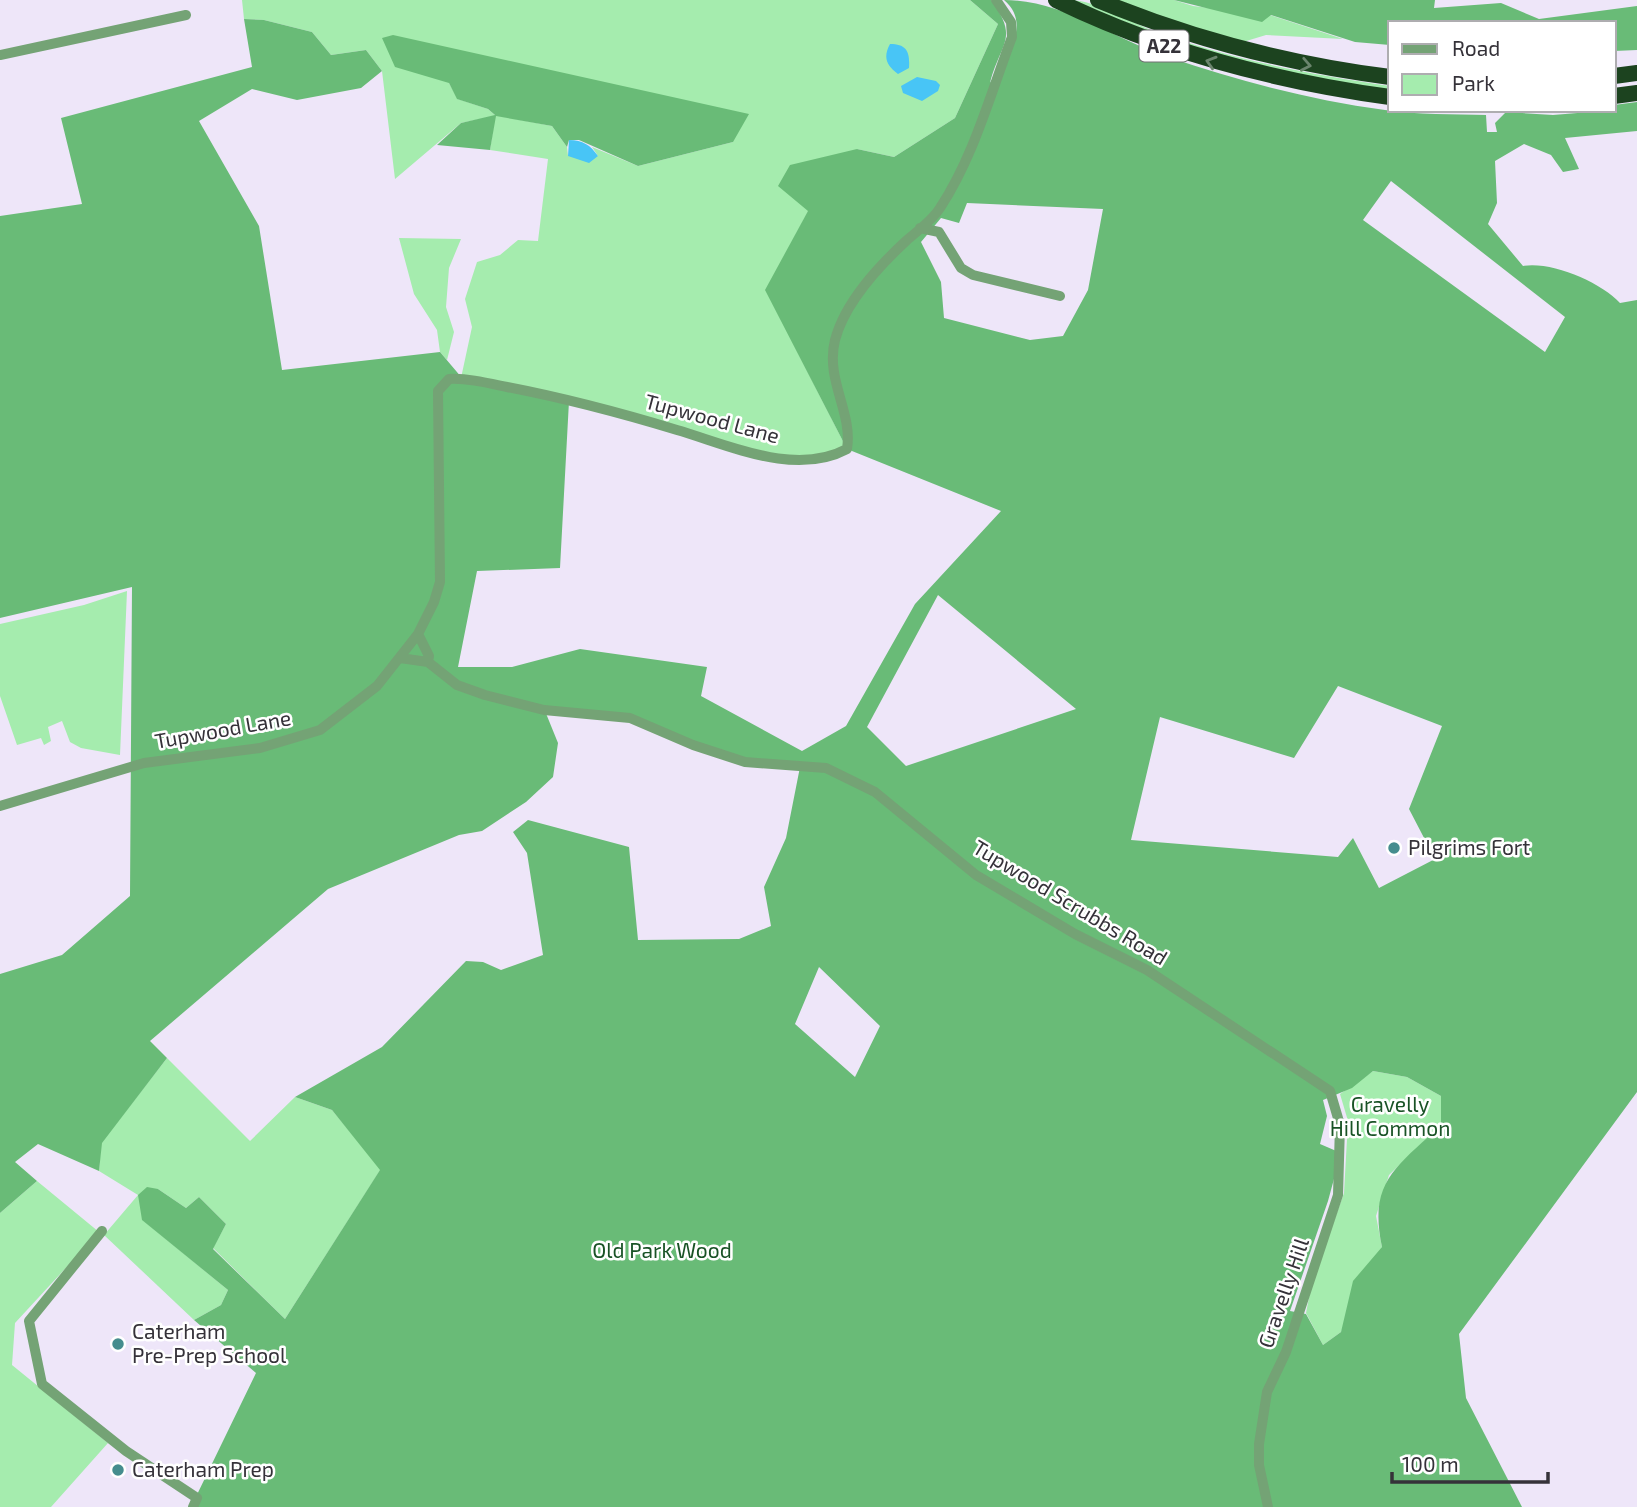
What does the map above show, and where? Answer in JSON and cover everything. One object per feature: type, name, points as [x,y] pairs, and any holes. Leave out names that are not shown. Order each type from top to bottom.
[{"type":"highway","name":"A22","points":[[1056,0],[1106,24],[1172,49],[1277,79],[1388,97]]},
{"type":"highway","name":"A22","points":[[1098,0],[1189,36],[1336,71],[1388,77]]},
{"type":"highway","points":[[1616,76],[1637,73]]},
{"type":"highway","points":[[1616,96],[1637,93]]},
{"type":"street","name":"Tupwood Lane","points":[[0,806],[144,763],[260,748],[307,736],[348,710],[377,686],[418,634],[434,602],[440,582],[438,398],[442,384],[449,379],[461,378],[532,391],[656,423],[754,453],[790,459],[826,459],[847,449],[849,435],[834,386],[832,353],[836,337],[861,291],[938,211],[973,149],[1012,37],[1011,22],[996,0]]},
{"type":"street","points":[[0,55],[186,15]]},
{"type":"street","points":[[920,228],[939,232],[961,268],[973,275],[1060,296]]},
{"type":"street","points":[[400,658],[428,662],[429,656],[418,634]]},
{"type":"street","name":"Tupwood Scrubbs Road","points":[[428,662],[457,685],[485,695],[544,710],[630,718],[745,762],[826,768],[874,792],[976,874],[1075,934],[1147,970],[1330,1091]]},
{"type":"street","name":"Gravelly Hill","points":[[1268,1507],[1259,1454],[1260,1425],[1267,1392],[1286,1352],[1338,1195],[1340,1125],[1330,1091]]},
{"type":"street","points":[[102,1231],[29,1321],[42,1384],[195,1503]]},
{"type":"green space","points":[[242,0],[970,0],[998,24],[955,118],[894,157],[857,149],[809,210],[766,290],[847,449],[826,459],[754,453],[569,401],[461,378],[472,327],[465,299],[477,262],[500,255],[518,240],[538,241],[548,159],[490,150],[495,116],[461,123],[395,179],[382,71],[366,50],[331,55],[312,32],[264,20],[244,19]],"holes":[[[449,83],[733,142],[638,166],[592,147],[598,156],[568,156],[567,147],[552,126],[495,115],[488,109],[458,99]]]},
{"type":"green space","name":"Old Park Wood","points":[[970,0],[991,0],[1004,24],[1005,41],[990,83],[1009,53],[1016,31],[1016,20],[1004,0],[1047,6],[1168,57],[1275,89],[1388,112],[1486,115],[1487,132],[1497,132],[1495,123],[1506,112],[1553,115],[1616,112],[1616,105],[1637,102],[1637,131],[1565,138],[1579,169],[1563,172],[1551,155],[1524,144],[1495,161],[1497,203],[1488,224],[1523,266],[1547,267],[1575,275],[1601,288],[1620,303],[1637,300],[1637,1092],[1459,1334],[1466,1398],[1522,1507],[191,1507],[256,1373],[194,1320],[221,1305],[228,1290],[142,1220],[138,1195],[147,1187],[158,1189],[186,1208],[199,1197],[226,1224],[213,1249],[285,1319],[380,1170],[332,1110],[295,1097],[382,1047],[466,961],[483,962],[501,970],[543,955],[527,853],[513,832],[528,820],[629,847],[638,940],[739,939],[771,926],[764,887],[786,838],[800,767],[745,762],[630,718],[545,711],[558,743],[553,777],[526,802],[482,831],[459,835],[328,889],[150,1041],[167,1058],[102,1143],[99,1171],[38,1144],[15,1162],[37,1181],[0,1213],[0,974],[62,955],[130,896],[132,587],[0,618],[0,216],[82,204],[61,118],[252,67],[244,19],[264,20],[312,32],[331,55],[366,50],[382,71],[361,88],[297,100],[252,89],[199,121],[259,226],[282,370],[440,352],[462,378],[569,401],[560,568],[477,571],[458,667],[512,667],[580,649],[707,667],[701,696],[802,751],[846,726],[915,604],[1001,511],[847,449],[765,290],[808,211],[778,186],[790,165],[857,149],[894,157],[955,118],[998,24]],"holes":[[[1391,181],[1565,317],[1545,352],[1363,220]],[[967,203],[1103,209],[1088,290],[1063,336],[1030,340],[944,318],[941,282],[921,242],[941,218],[959,223]],[[938,595],[1076,709],[906,766],[867,727]],[[1338,686],[1442,726],[1409,809],[1435,859],[1379,888],[1353,838],[1338,857],[1131,840],[1160,717],[1294,758]],[[819,967],[880,1026],[855,1077],[795,1024]],[[1373,1071],[1407,1077],[1441,1096],[1441,1125],[1399,1165],[1383,1190],[1379,1206],[1382,1247],[1353,1281],[1341,1332],[1323,1345],[1306,1314],[1290,1311],[1328,1201],[1341,1153],[1320,1144],[1327,1116],[1323,1100],[1352,1088]]]},
{"type":"green space","points":[[1068,0],[1092,4],[1150,30],[1218,52],[1303,71],[1388,86],[1388,91],[1324,82],[1218,58]]},
{"type":"green space","points":[[1112,0],[1174,0],[1193,6],[1270,15],[1343,39],[1266,35],[1243,42],[1230,41]]},
{"type":"green space","points":[[1174,0],[1435,0],[1434,8],[1501,3],[1539,19],[1637,6],[1637,50],[1616,51],[1616,21],[1388,21],[1388,45],[1355,42],[1271,15],[1262,22]]},
{"type":"green space","points":[[393,35],[749,114],[733,142],[638,166],[579,140],[569,140],[567,147],[552,126],[496,116],[490,150],[437,145],[461,123],[495,115],[488,109],[457,99],[449,83],[395,67],[382,38]]},
{"type":"green space","points":[[399,238],[461,239],[449,268],[446,307],[454,332],[447,360],[440,352],[437,330],[414,294]]},
{"type":"green space","points":[[127,591],[120,755],[81,748],[70,742],[62,721],[48,727],[51,741],[44,745],[41,738],[17,745],[0,696],[0,624],[84,605]]},
{"type":"green space","points":[[167,1058],[250,1141],[295,1097],[332,1110],[381,1169],[285,1319],[213,1248],[226,1224],[199,1197],[186,1208],[158,1189],[143,1220],[228,1290],[221,1305],[194,1320],[104,1235],[138,1195],[99,1171],[101,1143]]},
{"type":"green space","name":"Gravelly Hill Common","points":[[1373,1071],[1407,1077],[1441,1096],[1441,1125],[1389,1175],[1376,1216],[1382,1247],[1341,1332],[1323,1345],[1306,1313],[1312,1282],[1344,1193],[1348,1121],[1340,1094]]},
{"type":"green space","points":[[37,1181],[99,1232],[15,1323],[12,1365],[108,1443],[51,1507],[0,1507],[0,1213]]},
{"type":"water","points":[[890,44],[904,47],[908,53],[909,68],[898,74],[887,61]]},
{"type":"water","points":[[917,77],[936,81],[940,85],[938,91],[922,101],[903,93],[901,86]]},
{"type":"water","points":[[569,140],[586,144],[598,156],[589,163],[568,156]]},
{"type":"place","name":"Pilgrims Fort","points":[[1394,848]]},
{"type":"place","name":"Caterham Pre-Prep School","points":[[118,1344]]},
{"type":"place","name":"Caterham Prep","points":[[118,1470]]}]
